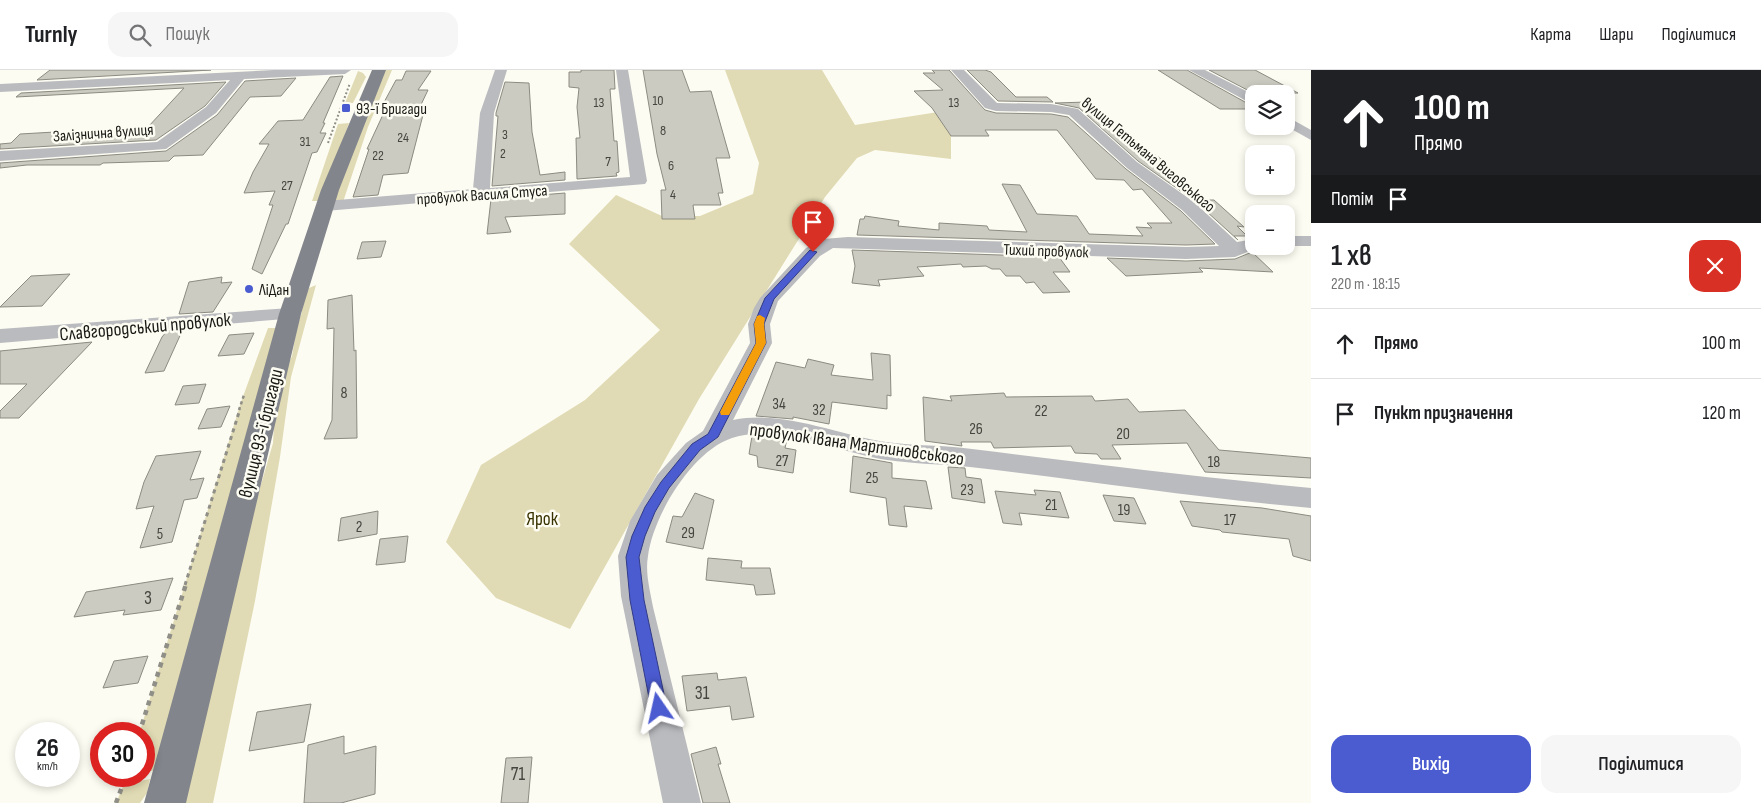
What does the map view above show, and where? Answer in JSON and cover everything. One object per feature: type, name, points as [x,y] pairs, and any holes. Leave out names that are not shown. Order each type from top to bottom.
[{"type":"main road","name":"вулиця 93-ї бригади","points":[[166,803],[290,314],[325,206],[346,149],[379,70]]},
{"type":"street","points":[[104,82],[119,70]]},
{"type":"street","points":[[0,88],[222,73],[241,75],[345,70]]},
{"type":"street","points":[[481,194],[487,113],[501,70]]},
{"type":"street","name":"провулок Василя Стуса","points":[[325,206],[639,182],[622,70]]},
{"type":"street","name":"вулиця Гетьмана Виговського","points":[[957,70],[990,104],[996,107],[1058,108],[1073,112],[1132,165],[1183,202],[1235,251]]},
{"type":"street","points":[[1195,70],[1245,96]]},
{"type":"street","name":"Залізнична вулиця","points":[[0,156],[161,146],[170,142],[211,110],[241,75]]},
{"type":"street","points":[[1295,126],[1311,136]]},
{"type":"street","points":[[1295,241],[1311,241]]},
{"type":"street","name":"Тихий провулок","points":[[712,437],[761,343],[759,324],[770,298],[813,252],[829,243],[1105,251],[1202,252],[1235,251],[1245,247]]},
{"type":"street","name":"Славгородський провулок","points":[[0,336],[290,314]]},
{"type":"street","name":"провулок Івана Мартиновського","points":[[682,803],[659,708],[637,600],[633,557],[638,536],[649,510],[665,485],[696,447],[725,430],[746,427],[768,427],[886,451],[940,454],[1206,489],[1311,498]]},
{"type":"path","points":[[116,803],[122,787]]},
{"type":"green space","points":[[383,70],[392,70],[368,127],[343,202],[331,203]]},
{"type":"green space","name":"Ярок","points":[[725,70],[822,70],[855,125],[951,110],[951,159],[875,150],[857,158],[825,197],[699,399],[570,629],[496,598],[446,542],[481,465],[585,400],[660,330],[569,244],[616,195],[662,216],[700,216],[753,194],[759,163]]},
{"type":"green space","points":[[358,71],[366,77],[353,103],[345,103]]},
{"type":"green space","points":[[349,123],[321,201],[312,201],[338,124]]},
{"type":"green space","points":[[316,285],[291,377],[280,457],[255,601],[213,803],[184,803],[249,526],[273,443],[275,410],[286,368],[292,356],[297,326],[302,312],[301,304],[309,288]]},
{"type":"green space","points":[[268,328],[278,328],[158,770],[155,770],[155,722],[143,722],[241,402]]},
{"type":"green space","points":[[123,787],[148,787],[147,793],[140,803],[116,803]]},
{"type":"building","points":[[50,70],[211,70],[37,80]]},
{"type":"building","points":[[581,70],[614,70],[615,89],[610,89],[614,141],[617,141],[619,172],[616,173],[617,176],[577,179],[576,138],[580,138],[577,107],[579,88],[569,87],[569,72],[581,72]]},
{"type":"building","points":[[643,70],[682,70],[690,92],[711,91],[730,158],[716,158],[723,193],[718,193],[721,205],[693,205],[695,219],[662,219],[661,190],[666,190],[657,154]]},
{"type":"building","points":[[932,70],[949,70],[985,110],[996,113],[1051,114],[1068,117],[1126,169],[1181,211],[1215,244],[1186,245],[857,235],[860,219],[864,219],[865,216],[899,221],[898,226],[939,230],[939,223],[987,226],[989,230],[1027,232],[1002,184],[1020,185],[1037,214],[1077,216],[1089,234],[1143,236],[1136,227],[1152,228],[1147,223],[1172,223],[1142,189],[1133,190],[1124,180],[1096,179],[1057,130],[985,130],[989,136],[951,136],[932,108],[914,91],[943,90],[923,73],[935,73]]},
{"type":"building","points":[[967,70],[991,72],[1016,97],[1047,97],[1053,102],[998,101]]},
{"type":"building","points":[[1158,70],[1187,70],[1245,102],[1245,109],[1220,109]]},
{"type":"building","points":[[1209,70],[1255,70],[1283,85],[1245,85],[1245,89]]},
{"type":"building","points":[[406,71],[431,71],[418,90],[428,90],[418,111],[424,111],[408,173],[383,175],[378,195],[353,197],[369,149],[367,149],[387,106],[382,106],[396,80],[402,80]]},
{"type":"building","points":[[343,76],[320,133],[326,133],[317,152],[312,153],[288,224],[286,224],[262,274],[252,269],[273,205],[269,205],[275,191],[244,193],[253,172],[269,144],[259,144],[278,121],[303,120],[330,77]]},
{"type":"building","points":[[296,78],[281,96],[250,97],[203,155],[174,156],[169,161],[103,163],[100,165],[27,165],[0,168],[0,163],[166,151],[217,115],[245,81]]},
{"type":"building","points":[[226,82],[205,106],[156,140],[0,149],[0,144],[11,143],[20,134],[55,132],[52,135],[140,130],[143,127],[148,127],[184,88],[16,97],[21,93]]},
{"type":"building","points":[[505,82],[529,83],[532,132],[540,175],[565,172],[565,180],[492,186],[498,116],[496,116],[496,113]]},
{"type":"building","points":[[1087,102],[1132,143],[1137,142],[1164,161],[1203,200],[1214,200],[1244,227],[1237,226],[1245,236],[1234,236],[1238,240],[1195,201],[1138,161],[1079,108],[1055,103]]},
{"type":"building","points":[[565,193],[565,214],[505,217],[511,232],[487,234],[491,199]]},
{"type":"building","points":[[386,241],[381,257],[357,259],[362,242]]},
{"type":"building","points":[[852,250],[1059,257],[1070,272],[1053,272],[1070,292],[1043,293],[1034,282],[1026,283],[1020,276],[1006,276],[1000,269],[992,269],[986,266],[963,267],[961,264],[917,267],[924,276],[878,280],[880,286],[852,283],[855,266]]},
{"type":"building","points":[[1245,255],[1255,255],[1273,272],[1199,268],[1203,272],[1126,276],[1107,258],[1186,261],[1235,259]]},
{"type":"building","points":[[70,274],[42,306],[0,307],[31,276]]},
{"type":"building","points":[[222,277],[221,283],[232,282],[213,312],[179,314],[189,282]]},
{"type":"building","points":[[352,295],[354,351],[356,350],[357,438],[324,439],[332,420],[334,328],[327,329],[328,300]]},
{"type":"building","points":[[183,329],[164,371],[145,373],[162,337],[167,331]]},
{"type":"building","points":[[254,333],[244,354],[218,356],[229,335]]},
{"type":"building","points":[[92,342],[19,418],[0,418],[0,411],[27,384],[0,384],[0,351]]},
{"type":"building","points":[[871,353],[890,355],[891,396],[887,395],[887,409],[832,402],[829,424],[793,417],[793,419],[756,416],[776,362],[805,368],[808,359],[834,365],[831,375],[873,380]]},
{"type":"building","points":[[206,384],[199,403],[175,405],[183,386]]},
{"type":"building","points":[[1004,393],[1006,397],[1092,396],[1095,401],[1128,399],[1139,412],[1185,410],[1219,450],[1311,458],[1311,478],[1205,472],[1187,443],[1112,445],[1121,459],[1101,459],[1097,454],[1075,453],[1071,446],[994,448],[991,442],[961,442],[962,446],[925,441],[923,397],[952,401],[950,396]]},
{"type":"building","points":[[230,406],[221,427],[198,429],[207,409]]},
{"type":"building","points":[[752,436],[787,439],[785,448],[796,450],[793,473],[758,467],[757,456],[749,454]]},
{"type":"building","points":[[201,451],[190,480],[204,478],[197,498],[184,500],[172,542],[140,548],[154,506],[136,509],[144,482],[156,456]]},
{"type":"building","points":[[853,456],[892,463],[892,478],[926,481],[932,509],[904,506],[907,527],[889,525],[886,498],[850,492]]},
{"type":"building","points":[[948,467],[965,468],[966,477],[981,479],[985,503],[952,498]]},
{"type":"building","points":[[1034,490],[1060,492],[1069,518],[1019,513],[1022,525],[1003,523],[995,491],[1036,495]]},
{"type":"building","points":[[695,493],[714,500],[703,549],[666,542],[673,516],[682,517]]},
{"type":"building","points":[[1103,495],[1134,498],[1146,524],[1114,521]]},
{"type":"building","points":[[1180,501],[1262,508],[1311,516],[1311,561],[1293,556],[1289,539],[1222,532],[1220,530],[1192,526]]},
{"type":"building","points":[[378,511],[377,534],[338,541],[341,518]]},
{"type":"building","points":[[408,536],[405,562],[376,565],[380,539]]},
{"type":"building","points":[[708,558],[742,561],[741,568],[770,568],[775,594],[756,595],[754,585],[706,580]]},
{"type":"building","points":[[173,578],[161,610],[123,615],[125,610],[74,617],[86,592]]},
{"type":"building","points":[[148,656],[138,683],[103,688],[114,661]]},
{"type":"building","points":[[717,673],[718,680],[746,677],[754,717],[732,720],[730,706],[687,711],[682,676]]},
{"type":"building","points":[[311,704],[304,742],[249,751],[257,712]]},
{"type":"building","points":[[344,736],[344,754],[376,746],[375,794],[341,803],[304,803],[308,745]]},
{"type":"building","points":[[716,747],[721,764],[718,764],[730,803],[703,803],[691,754]]},
{"type":"building","points":[[532,757],[528,803],[501,803],[506,758]]},
{"type":"slow traffic","points":[[725,412],[761,343],[760,318]]},
{"type":"place","name":"93-ї Бригади","points":[[346,108]]},
{"type":"place","name":"ЛіДан","points":[[249,289]]},
{"type":"route","points":[[659,708],[637,600],[633,557],[638,536],[649,510],[679,466],[696,447],[712,437],[761,343],[759,324],[761,315],[770,298],[813,252]]}]
